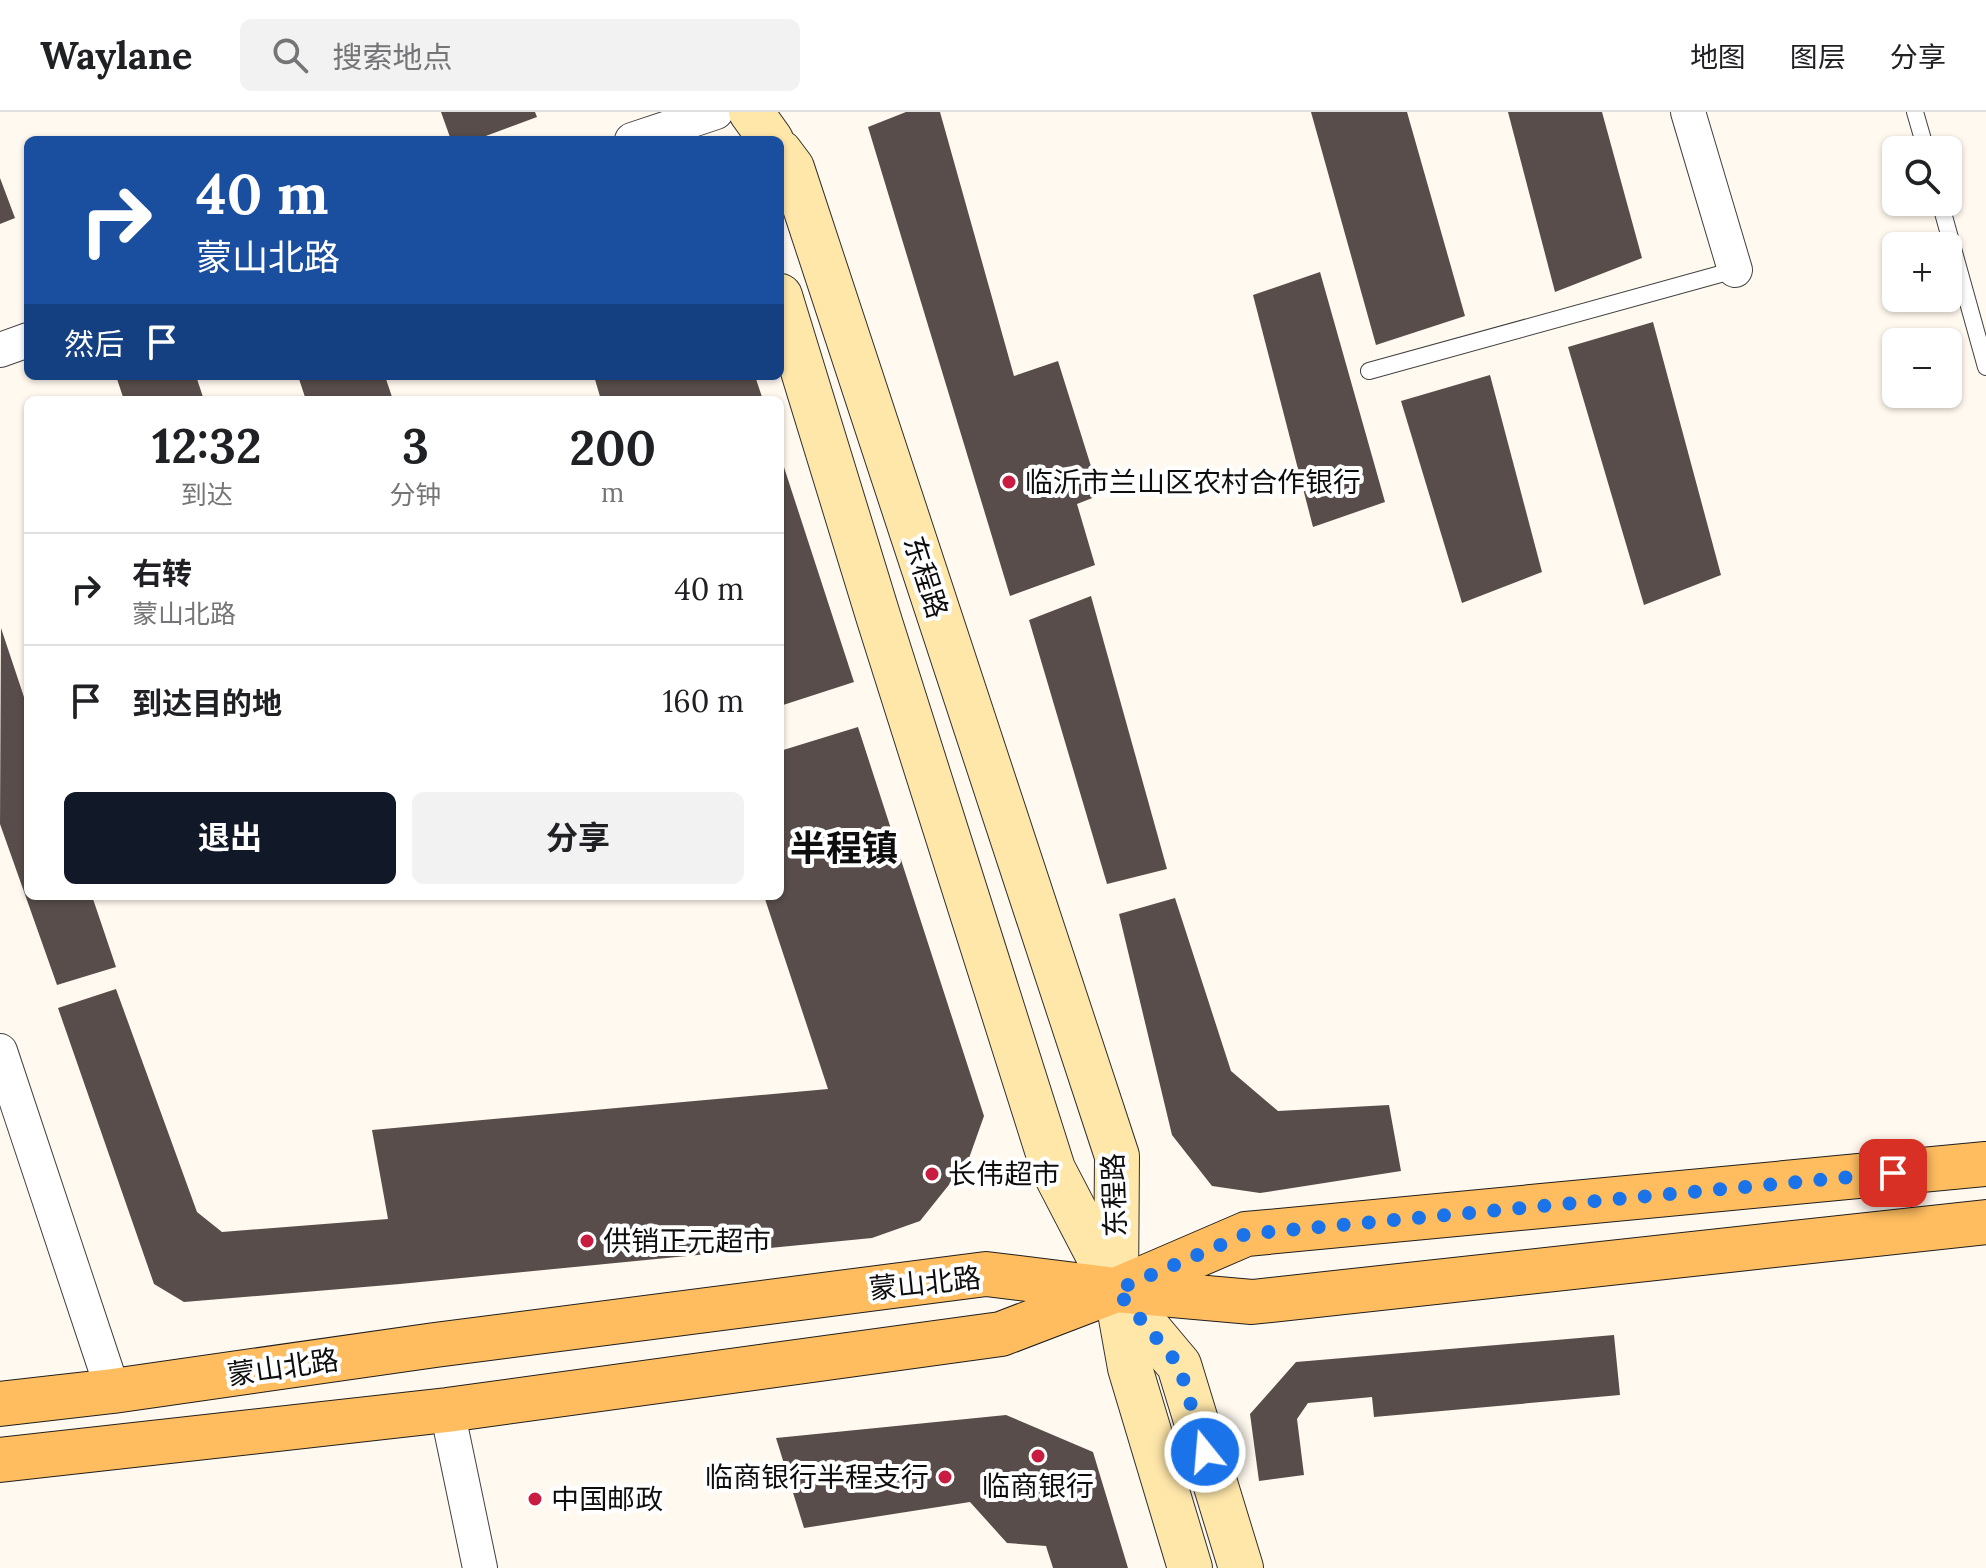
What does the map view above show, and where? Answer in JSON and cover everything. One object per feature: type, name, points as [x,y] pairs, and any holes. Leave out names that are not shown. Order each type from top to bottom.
[{"type":"main road","points":[[744,112],[744,136]]},
{"type":"main road","points":[[751,112],[768,136]]},
{"type":"main road","name":"东程路","points":[[784,157],[792,168],[1117,1156],[1116,1290]]},
{"type":"main road","name":"东程路","points":[[784,309],[1053,1169],[1116,1290]]},
{"type":"main road","points":[[0,1460],[447,1410],[1001,1334],[1116,1290],[1246,1234],[1986,1164]]},
{"type":"main road","name":"蒙山北路","points":[[0,1404],[986,1274],[1252,1302],[1986,1222]]},
{"type":"main road","points":[[1116,1290],[1130,1368],[1190,1568]]},
{"type":"main road","points":[[1116,1290],[1179,1365],[1241,1568]]},
{"type":"street","points":[[644,136],[716,112]]},
{"type":"street","points":[[1688,112],[1735,270]]},
{"type":"street","points":[[0,350],[24,341]]},
{"type":"street","points":[[0,1051],[113,1391]]},
{"type":"street","points":[[447,1410],[480,1568]]},
{"type":"lane","points":[[1915,112],[1922,136]]},
{"type":"lane","points":[[1944,216],[1986,367]]},
{"type":"lane","points":[[1369,371],[1735,270]]},
{"type":"building","points":[[441,112],[535,112],[537,117],[486,136],[450,136]]},
{"type":"building","points":[[906,112],[940,112],[1014,376],[1058,361],[1100,495],[1077,504],[1095,565],[1010,596],[868,127]]},
{"type":"building","points":[[1311,112],[1407,112],[1465,316],[1376,345]]},
{"type":"building","points":[[1508,112],[1602,112],[1642,258],[1555,292]]},
{"type":"building","points":[[0,178],[15,218],[0,224]]},
{"type":"building","points":[[1320,272],[1385,502],[1313,527],[1253,295]]},
{"type":"building","points":[[1653,322],[1721,575],[1644,605],[1568,347]]},
{"type":"building","points":[[1490,375],[1542,572],[1462,603],[1401,401]]},
{"type":"building","points":[[117,380],[197,380],[203,396],[123,396]]},
{"type":"building","points":[[299,380],[386,380],[392,396],[305,396]]},
{"type":"building","points":[[595,380],[756,380],[762,396],[600,396]]},
{"type":"building","points":[[784,467],[854,682],[784,705]]},
{"type":"building","points":[[1091,596],[1167,869],[1107,884],[1029,620]]},
{"type":"building","points":[[1,628],[24,697],[24,892],[0,824]]},
{"type":"building","points":[[858,727],[984,1116],[968,1161],[920,1221],[872,1238],[184,1302],[154,1284],[58,1008],[116,989],[197,1212],[222,1232],[388,1219],[372,1130],[828,1089],[765,900],[784,900],[784,750]]},
{"type":"building","points":[[1175,898],[1231,1071],[1278,1111],[1389,1105],[1401,1171],[1260,1193],[1212,1186],[1172,1135],[1119,914]]},
{"type":"building","points":[[27,900],[93,900],[116,967],[57,985]]},
{"type":"building","points":[[1614,1335],[1620,1395],[1374,1417],[1372,1397],[1308,1403],[1297,1419],[1304,1475],[1259,1481],[1250,1414],[1296,1362]]},
{"type":"building","name":"临商银行半程支行","points":[[1006,1415],[1093,1452],[1128,1568],[1053,1568],[1046,1546],[1007,1543],[970,1502],[804,1528],[776,1438]]},
{"type":"place","name":"临沂市兰山区农村合作银行","points":[[1009,482]]},
{"type":"place","name":"长伟超市","points":[[932,1174]]},
{"type":"place","name":"供销正元超市","points":[[587,1241]]},
{"type":"place","name":"临商银行","points":[[1038,1456]]},
{"type":"place","name":"临商银行半程支行","points":[[945,1477]]},
{"type":"place","name":"中国邮政","points":[[535,1499]]},
{"type":"district","name":"半程镇","points":[[844,848]]},
{"type":"route","points":[[1205,1452],[1179,1365],[1116,1290],[1246,1234],[1893,1173]]}]
